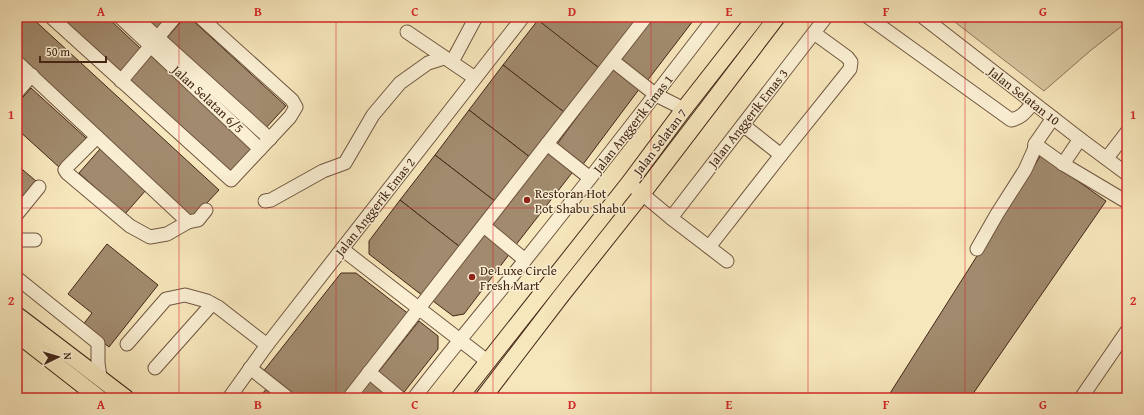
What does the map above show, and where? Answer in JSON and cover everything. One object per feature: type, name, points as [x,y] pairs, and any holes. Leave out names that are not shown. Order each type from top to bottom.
[{"type":"main road","name":"Jalan Selatan 7","points":[[459,398],[629,183],[684,109],[756,17]]},
{"type":"main road","name":"Jalan Selatan 7","points":[[483,398],[642,194],[777,17]]},
{"type":"main road","points":[[17,315],[126,398]]},
{"type":"main road","points":[[17,334],[99,398]]},
{"type":"street","points":[[51,17],[231,180],[290,117],[296,107],[292,100],[200,17]]},
{"type":"street","name":"Jalan Selatan 6/5","points":[[120,17],[153,41],[260,149]]},
{"type":"street","points":[[135,17],[153,41],[270,139]]},
{"type":"street","points":[[121,80],[175,17]]},
{"type":"street","points":[[265,201],[271,200],[323,171],[345,163],[373,115],[400,83],[428,63],[448,60],[476,17]]},
{"type":"street","name":"Jalan Anggerik Emas 2","points":[[229,398],[267,345],[523,17]]},
{"type":"street","points":[[349,398],[646,17]]},
{"type":"street","name":"Jalan Anggerik Emas 1","points":[[414,398],[656,95],[716,17]]},
{"type":"street","name":"Jalan Anggerik Emas 3","points":[[671,218],[826,17]]},
{"type":"street","points":[[868,17],[1011,120],[1018,119],[1023,116],[1033,102]]},
{"type":"street","name":"Jalan Selatan 10","points":[[923,17],[1127,174]]},
{"type":"street","points":[[407,32],[475,78]]},
{"type":"street","points":[[709,248],[781,154],[850,69],[851,62],[848,57],[814,33]]},
{"type":"street","points":[[612,61],[656,95],[684,109]]},
{"type":"street","points":[[17,62],[188,222]]},
{"type":"street","points":[[17,92],[32,75]]},
{"type":"street","points":[[977,249],[996,214],[1025,170],[1034,150],[1035,144],[1053,118]]},
{"type":"street","points":[[743,124],[781,154]]},
{"type":"street","points":[[1108,158],[1127,132]]},
{"type":"street","points":[[97,137],[65,170],[130,226],[150,237],[167,234],[188,222],[198,220],[206,210]]},
{"type":"street","points":[[1063,164],[1080,139]]},
{"type":"street","points":[[547,144],[590,178]]},
{"type":"street","points":[[1035,144],[1063,164],[1127,202]]},
{"type":"street","points":[[629,183],[671,218],[727,261]]},
{"type":"street","points":[[17,214],[38,187]]},
{"type":"street","points":[[484,226],[525,260]]},
{"type":"street","points":[[17,240],[35,240]]},
{"type":"street","points":[[342,249],[487,361]]},
{"type":"street","points":[[17,278],[98,343],[100,377]]},
{"type":"street","points":[[127,344],[166,299],[185,295],[212,304],[267,345]]},
{"type":"street","points":[[155,368],[212,304]]},
{"type":"street","points":[[1081,398],[1127,331]]},
{"type":"street","points":[[250,368],[288,398]]},
{"type":"street","points":[[369,372],[400,398]]},
{"type":"shaded area","points":[[952,17],[1127,17],[1127,22],[1090,51],[1044,91],[951,19]]},
{"type":"building","points":[[17,17],[31,17],[219,190],[191,220],[17,60]]},
{"type":"building","points":[[57,17],[107,17],[141,49],[119,74]]},
{"type":"building","points":[[143,17],[171,17],[158,31]]},
{"type":"building","points":[[185,17],[189,17],[286,106],[264,130],[165,40]]},
{"type":"building","points":[[543,17],[626,17],[634,24],[599,68],[540,22]]},
{"type":"building","points":[[626,17],[639,17],[634,24]]},
{"type":"building","points":[[654,17],[696,17],[647,81],[621,60]]},
{"type":"building","points":[[538,20],[599,68],[564,112],[503,65]]},
{"type":"building","points":[[150,55],[253,147],[231,171],[129,79]]},
{"type":"building","points":[[503,65],[564,112],[531,158],[469,110]]},
{"type":"building","points":[[614,67],[640,88],[581,167],[555,147]]},
{"type":"building","points":[[31,88],[86,138],[60,168],[17,129],[17,104]]},
{"type":"building","points":[[469,110],[531,158],[496,202],[435,155]]},
{"type":"building","points":[[100,149],[146,190],[125,214],[79,173]]},
{"type":"building","points":[[549,149],[575,169],[515,246],[489,226]]},
{"type":"building","points":[[435,155],[496,202],[460,247],[400,200]]},
{"type":"building","points":[[1041,155],[1106,201],[970,398],[887,398]]},
{"type":"building","points":[[17,165],[36,181],[17,204]]},
{"type":"building","points":[[400,200],[460,247],[423,296],[369,254],[369,241]]},
{"type":"building","name":"De Luxe Circle Fresh Mart","points":[[485,232],[511,252],[464,314],[453,316],[433,301]]},
{"type":"building","points":[[107,244],[158,285],[109,347],[82,326],[92,313],[68,294]]},
{"type":"building","points":[[341,273],[356,273],[410,315],[345,398],[294,398],[262,373]]},
{"type":"building","points":[[419,321],[438,336],[438,349],[401,396],[376,375]]},
{"type":"building","points":[[372,379],[396,398],[357,398]]},
{"type":"building","points":[[267,388],[280,398],[259,398]]},
{"type":"place","name":"Restoran Hot Pot Shabu Shabu","points":[[527,200]]},
{"type":"place","name":"De Luxe Circle Fresh Mart","points":[[472,277]]}]
